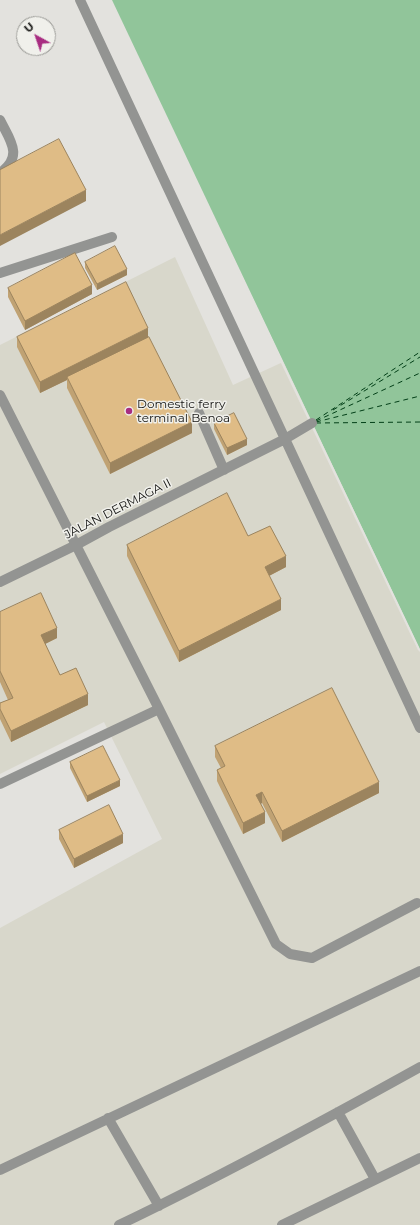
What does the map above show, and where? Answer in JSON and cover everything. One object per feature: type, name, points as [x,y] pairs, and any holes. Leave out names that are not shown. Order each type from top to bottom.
[{"type":"lane","points":[[80,0],[420,728]]},
{"type":"lane","points":[[0,120],[14,149],[13,160],[0,173]]},
{"type":"lane","points":[[0,273],[112,237]]},
{"type":"lane","points":[[0,395],[276,944],[290,954],[312,958],[417,903]]},
{"type":"lane","points":[[199,413],[224,470]]},
{"type":"lane","name":"JALAN DERMAGA II","points":[[0,582],[285,439],[312,423]]},
{"type":"lane","points":[[0,784],[159,709]]},
{"type":"lane","points":[[0,1170],[420,971]]},
{"type":"lane","points":[[119,1225],[159,1206],[420,1067]]},
{"type":"lane","points":[[338,1112],[375,1179]]},
{"type":"lane","points":[[108,1118],[159,1206]]},
{"type":"lane","points":[[282,1225],[420,1158]]},
{"type":"shaded area","points":[[112,0],[420,0],[420,650]]},
{"type":"shaded area","points":[[175,257],[233,385],[283,362],[420,650],[420,1225],[0,1225],[0,928],[162,839],[104,722],[0,774],[0,345]]},
{"type":"pier","points":[[222,234],[420,649],[420,652],[281,363],[221,235]]},
{"type":"building","points":[[59,139],[86,190],[0,235],[0,170]]},
{"type":"building","points":[[115,246],[127,269],[97,284],[85,262]]},
{"type":"building","points":[[75,253],[92,285],[25,321],[8,288]]},
{"type":"building","points":[[126,282],[148,328],[40,382],[17,337]]},
{"type":"building","name":"Domestic ferry terminal Benoa","points":[[149,337],[192,422],[110,463],[67,377]]},
{"type":"building","points":[[234,413],[247,439],[227,448],[214,423]]},
{"type":"building","points":[[227,493],[248,536],[270,526],[286,556],[265,567],[281,599],[179,651],[127,545]]},
{"type":"building","points":[[41,593],[57,628],[41,635],[60,675],[76,668],[88,694],[11,731],[0,709],[0,703],[13,698],[0,671],[0,612]]},
{"type":"building","points":[[332,688],[379,782],[282,831],[262,792],[256,795],[265,812],[243,823],[217,770],[225,766],[215,746]]},
{"type":"building","points":[[103,746],[120,780],[87,796],[70,762]]},
{"type":"building","points":[[109,805],[123,834],[74,859],[59,830]]},
{"type":"ferry route","points":[[316,420],[420,352]]},
{"type":"ferry route","points":[[333,410],[420,357]]},
{"type":"ferry route","points":[[316,421],[420,373]]},
{"type":"ferry route","points":[[316,422],[420,396]]},
{"type":"ferry route","points":[[316,423],[420,422]]},
{"type":"place","name":"Domestic ferry terminal Benoa","points":[[129,411]]}]
